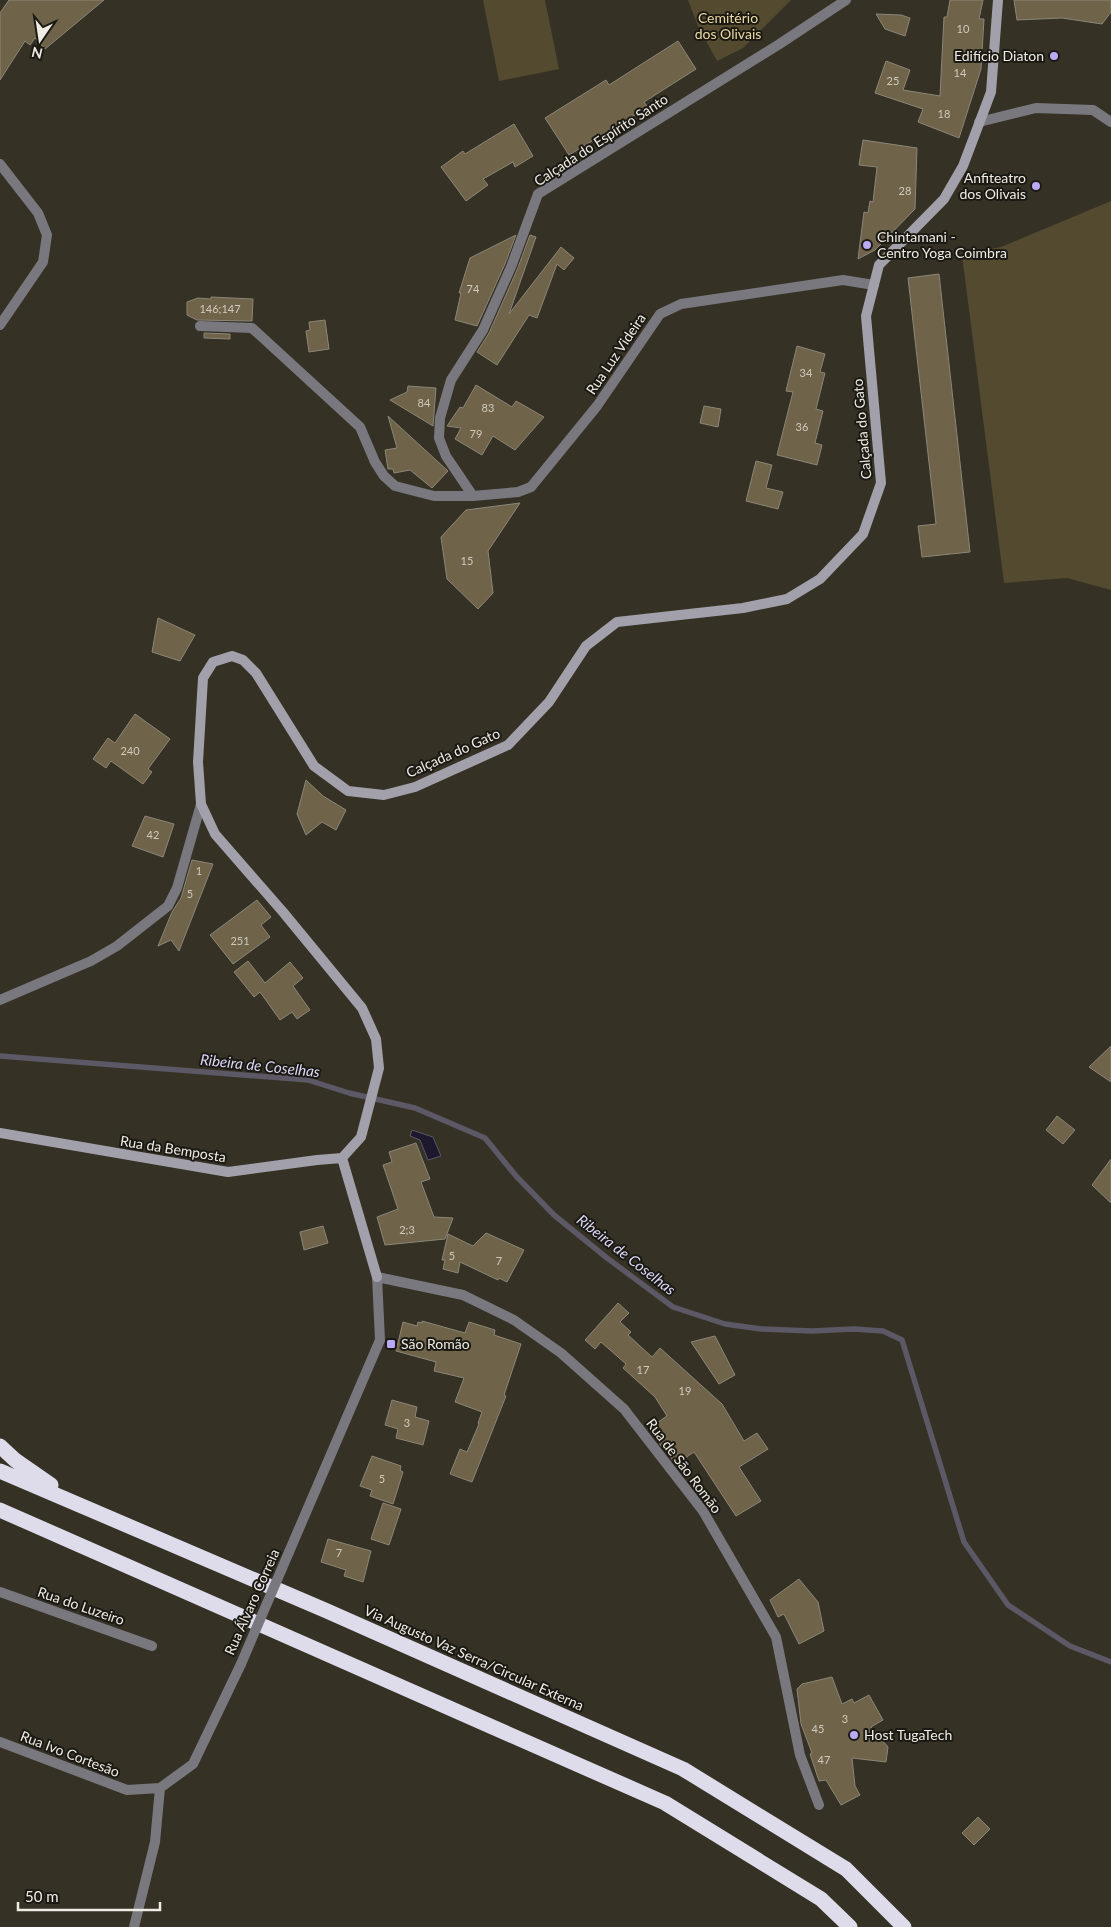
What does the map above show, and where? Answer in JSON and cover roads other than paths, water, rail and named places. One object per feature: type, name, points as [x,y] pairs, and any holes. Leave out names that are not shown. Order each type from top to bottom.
[{"type":"highway","points":[[0,1446],[15,1460],[88,1509]]},
{"type":"highway","name":"Via Augusto Vaz Serra/Circular Externa","points":[[0,1471],[327,1611],[683,1769],[846,1869],[904,1927]]},
{"type":"highway","points":[[0,1510],[665,1803],[822,1899],[850,1927]]},
{"type":"street","name":"Calçada do Espírito Santo","points":[[473,496],[446,456],[439,438],[440,418],[451,380],[483,330],[511,267],[538,194],[778,45],[846,0]]},
{"type":"street","name":"Calçada do Gato","points":[[342,1158],[361,1137],[379,1068],[376,1039],[362,1008],[283,912],[215,834],[201,804],[198,762],[203,678],[213,662],[232,656],[243,660],[256,673],[314,766],[348,791],[384,795],[415,787],[508,744],[549,702],[586,646],[617,622],[743,608],[787,599],[820,578],[863,534],[881,483],[866,316],[880,265],[944,199],[964,166],[991,92],[998,0]]},
{"type":"street","points":[[979,122],[1036,108],[1093,110],[1111,122]]},
{"type":"street","points":[[0,164],[38,213],[47,235],[43,262],[0,325]]},
{"type":"street","name":"Rua Luz Videira","points":[[473,496],[518,492],[531,487],[597,406],[660,314],[681,304],[843,280],[874,285]]},
{"type":"street","points":[[200,326],[252,328],[360,427],[375,462],[384,476],[395,486],[434,496],[473,496]]},
{"type":"street","points":[[0,1000],[91,961],[117,946],[168,906],[177,888],[201,804]]},
{"type":"street","name":"Rua da Bemposta","points":[[0,1133],[228,1172],[342,1158]]},
{"type":"street","points":[[342,1158],[376,1277]]},
{"type":"street","name":"Rua Álvaro Correia","points":[[160,1788],[193,1764],[241,1664],[380,1340],[376,1277]]},
{"type":"street","name":"Rua de São Romão","points":[[376,1277],[463,1296],[514,1320],[561,1353],[624,1410],[703,1511],[776,1637],[800,1755],[819,1805]]},
{"type":"street","name":"Rua do Luzeiro","points":[[0,1592],[152,1646]]},
{"type":"street","name":"Rua Ivo Cortesão","points":[[0,1742],[127,1790],[160,1788]]},
{"type":"street","points":[[134,1927],[155,1842],[160,1788]]},
{"type":"waterway","name":"Ribeira de Coselhas","points":[[0,1056],[308,1080],[349,1093],[415,1108],[485,1138],[516,1176],[554,1215],[607,1258],[673,1307],[725,1324],[761,1329],[812,1331],[854,1329],[883,1331],[902,1340],[964,1542],[1008,1605],[1070,1646],[1111,1662]]},
{"type":"place","name":"Edifício Diaton","points":[[1054,56]]},
{"type":"place","name":"Anfiteatro dos Olivais","points":[[1036,186]]},
{"type":"place","name":"Chintamani - Centro Yoga Coimbra","points":[[867,245]]},
{"type":"place","name":"São Romão","points":[[391,1344]]},
{"type":"place","name":"Host TugaTech","points":[[854,1735]]},
{"type":"park label","name":"Cemitério dos Olivais","points":[[728,26]]}]
